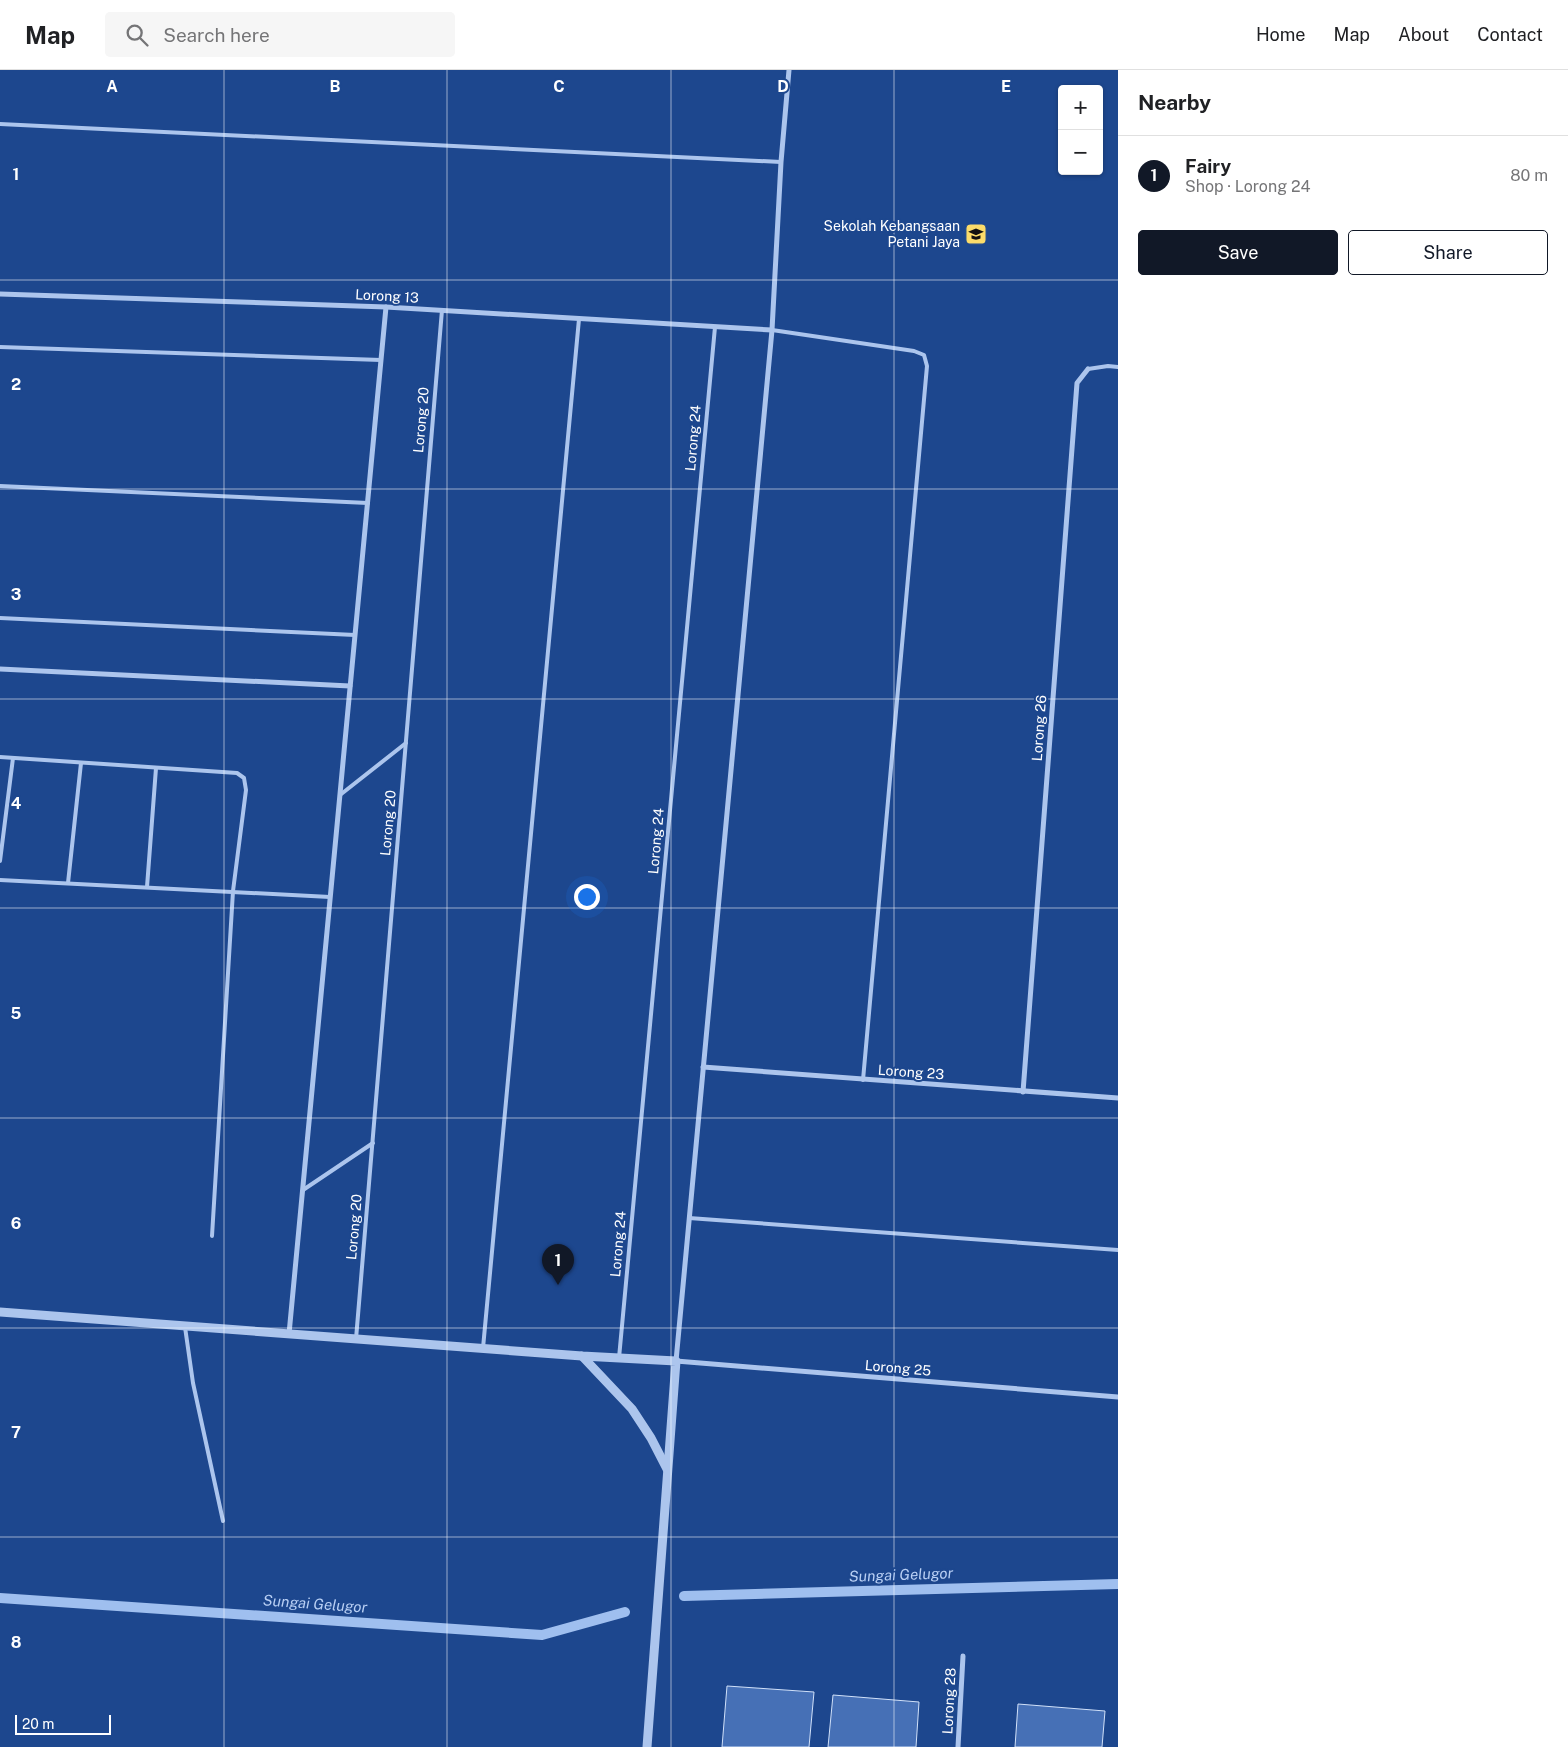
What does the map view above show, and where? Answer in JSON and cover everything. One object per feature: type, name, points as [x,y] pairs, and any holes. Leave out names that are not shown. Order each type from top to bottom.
[{"type":"street","points":[[647,1747],[676,1361],[772,330],[781,162],[789,70]]},
{"type":"street","name":"Lorong 13","points":[[0,294],[386,306],[772,330]]},
{"type":"street","points":[[289,1334],[386,306]]},
{"type":"street","name":"Lorong 26","points":[[1023,1092],[1077,383],[1088,369]]},
{"type":"street","points":[[0,669],[350,686]]},
{"type":"street","name":"Lorong 23","points":[[703,1066],[863,1080],[1118,1098]]},
{"type":"street","points":[[0,1312],[582,1356],[676,1361]]},
{"type":"street","points":[[582,1356],[632,1410],[651,1438],[668,1469]]},
{"type":"street","name":"Lorong 25","points":[[676,1361],[1118,1397]]},
{"type":"street","name":"Lorong 28","points":[[958,1747],[963,1656]]},
{"type":"lane","points":[[0,124],[781,162]]},
{"type":"lane","name":"Lorong 20","points":[[356,1339],[442,310]]},
{"type":"lane","points":[[483,1348],[579,318]]},
{"type":"lane","name":"Lorong 24","points":[[619,1358],[715,327]]},
{"type":"lane","points":[[772,330],[914,351],[924,355],[927,366],[863,1080]]},
{"type":"lane","points":[[0,348],[381,360]]},
{"type":"lane","points":[[1088,369],[1108,366],[1118,367]]},
{"type":"lane","points":[[0,486],[368,503]]},
{"type":"lane","points":[[0,618],[355,635]]},
{"type":"lane","points":[[340,795],[406,743]]},
{"type":"lane","points":[[0,757],[237,773],[244,778],[246,790],[233,892],[212,1236]]},
{"type":"lane","points":[[0,861],[13,758]]},
{"type":"lane","points":[[68,883],[81,763]]},
{"type":"lane","points":[[147,887],[156,768]]},
{"type":"lane","points":[[0,880],[330,897]]},
{"type":"lane","points":[[303,1190],[373,1143]]},
{"type":"lane","points":[[689,1218],[1118,1250]]},
{"type":"lane","points":[[185,1326],[193,1383],[222,1521]]},
{"type":"building","points":[[727,1686],[814,1692],[809,1747],[722,1747]]},
{"type":"building","points":[[833,1695],[919,1702],[916,1747],[828,1747]]},
{"type":"building","points":[[1018,1704],[1105,1711],[1102,1747],[1015,1747]]},
{"type":"waterway","name":"Sungai Gelugor","points":[[684,1596],[1118,1584]]},
{"type":"waterway","name":"Sungai Gelugor","points":[[0,1598],[542,1635],[625,1612]]},
{"type":"place","name":"Sekolah Kebangsaan Petani Jaya","points":[[976,234]]},
{"type":"place","name":"Fairy","points":[[558,1285]]}]
